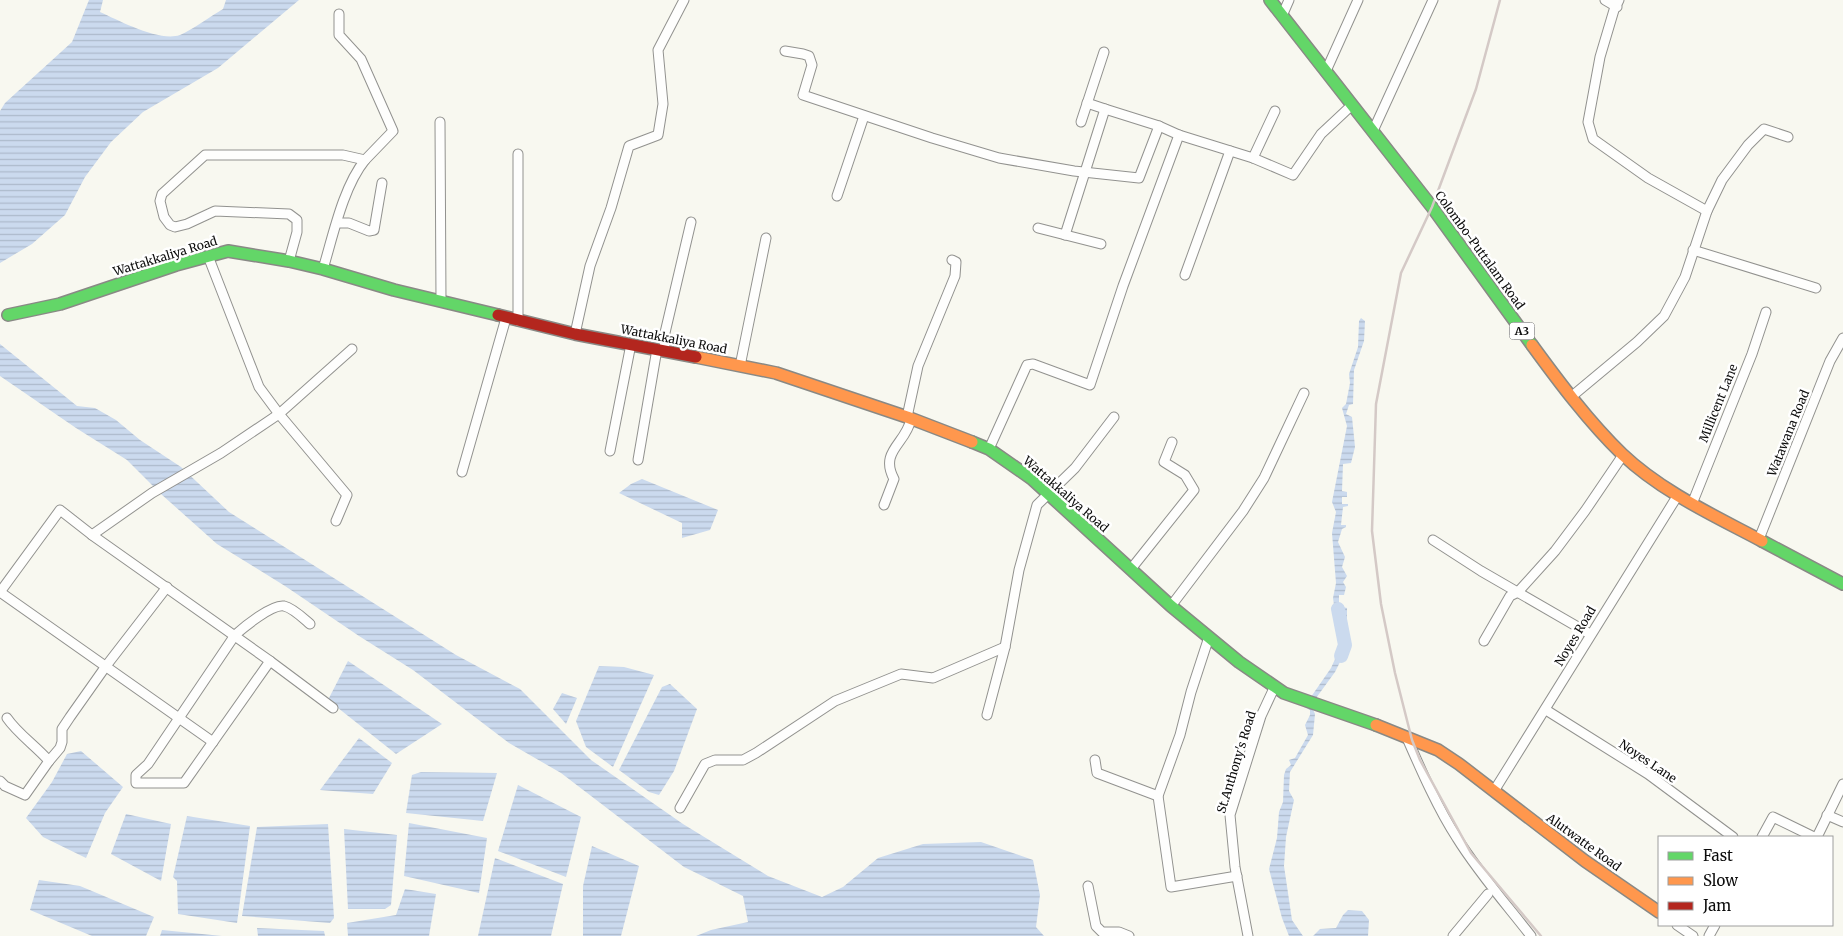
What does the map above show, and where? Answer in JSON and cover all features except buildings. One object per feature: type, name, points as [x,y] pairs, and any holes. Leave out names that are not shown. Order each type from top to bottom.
[{"type":"main road","name":"Colombo-Puttalam Road","points":[[1270,0],[1432,207],[1571,397],[1623,455],[1692,504],[1843,584]]},
{"type":"main road","name":"Wattakkaliya Road","points":[[8,315],[60,304],[228,251],[323,270],[394,290],[575,334],[776,373],[909,418],[989,449],[1032,479],[1171,606],[1239,662],[1284,693],[1395,731],[1407,738],[1438,750],[1494,791]]},
{"type":"main road","name":"Alutwatte Road","points":[[1494,791],[1585,861],[1658,911]]},
{"type":"street","points":[[575,334],[590,266],[611,208],[629,146],[658,135],[663,104],[658,50],[684,0]]},
{"type":"street","points":[[1282,16],[1289,0]]},
{"type":"street","points":[[1326,71],[1358,0]]},
{"type":"street","points":[[1373,131],[1433,0]]},
{"type":"street","points":[[1605,0],[1618,3],[1600,57],[1588,122],[1593,139],[1648,178],[1707,211]]},
{"type":"street","points":[[323,270],[349,188],[357,170],[393,131],[361,59],[339,35],[339,14]]},
{"type":"street","points":[[785,51],[809,56],[812,65],[803,96],[999,158],[1139,178],[1159,126]]},
{"type":"street","points":[[1081,122],[1104,52]]},
{"type":"street","points":[[1087,103],[1253,158],[1294,175],[1321,134],[1352,105]]},
{"type":"street","points":[[1065,235],[1105,109]]},
{"type":"street","points":[[1253,158],[1275,111]]},
{"type":"street","points":[[837,196],[864,116]]},
{"type":"street","points":[[440,122],[441,301]]},
{"type":"street","points":[[1571,397],[1637,342],[1664,316],[1685,277],[1707,211],[1722,180],[1748,145],[1764,129],[1788,137]]},
{"type":"street","points":[[989,449],[1027,365],[1033,364],[1090,385],[1123,286],[1179,135]]},
{"type":"street","points":[[1185,275],[1230,151]]},
{"type":"street","points":[[518,154],[518,321]]},
{"type":"street","points":[[289,262],[297,232],[297,220],[289,214],[215,211],[187,224],[175,227],[170,225],[164,217],[160,201],[162,194],[205,156],[343,155],[365,160]]},
{"type":"street","points":[[338,223],[349,223],[369,231],[374,230],[382,183]]},
{"type":"street","points":[[638,460],[691,222]]},
{"type":"street","points":[[1038,228],[1101,244]]},
{"type":"street","points":[[740,366],[766,238]]},
{"type":"street","points":[[1693,250],[1816,288]]},
{"type":"street","points":[[208,256],[259,387],[279,414],[347,495],[336,521]]},
{"type":"street","points":[[884,505],[894,478],[888,465],[891,453],[910,425],[909,418],[918,366],[955,276],[956,262],[952,260]]},
{"type":"street","name":"Millicent Lane","points":[[1692,504],[1752,354],[1766,312]]},
{"type":"street","points":[[462,472],[506,318]]},
{"type":"street","name":"Watawana Road","points":[[1759,539],[1830,362],[1843,338]]},
{"type":"street","points":[[610,451],[631,344]]},
{"type":"street","points":[[92,535],[152,493],[190,469],[221,453],[279,414],[352,349]]},
{"type":"street","points":[[1171,606],[1237,518],[1264,478],[1304,393]]},
{"type":"street","points":[[987,714],[1005,647],[1019,570],[1038,505],[1074,468],[1114,416]]},
{"type":"street","points":[[1131,569],[1194,490],[1185,475],[1164,462],[1172,442]]},
{"type":"street","points":[[1484,641],[1510,596],[1518,592],[1555,550],[1623,455]]},
{"type":"street","name":"Noyes Road","points":[[1494,791],[1678,495]]},
{"type":"street","points":[[213,742],[0,592],[60,510],[333,708]]},
{"type":"street","points":[[1433,540],[1590,634]]},
{"type":"street","points":[[0,781],[5,786],[25,795],[60,748],[62,729],[106,666],[167,587]]},
{"type":"street","points":[[270,661],[184,783],[136,784],[136,775],[148,764],[234,635],[278,606],[287,607],[310,624]]},
{"type":"street","points":[[1209,637],[1180,734],[1158,796],[1171,887],[1237,876]]},
{"type":"street","points":[[680,808],[705,764],[715,760],[743,760],[835,701],[902,674],[933,678],[1005,647]]},
{"type":"street","name":"St.Anthony's Road","points":[[1248,936],[1237,876],[1230,816],[1261,716],[1275,686]]},
{"type":"street","name":"Noyes Lane","points":[[1546,710],[1648,774],[1732,836]]},
{"type":"street","points":[[7,718],[14,728],[37,747],[50,761]]},
{"type":"street","points":[[1407,738],[1419,766],[1456,838],[1531,936]]},
{"type":"street","points":[[1095,760],[1098,773],[1158,796]]},
{"type":"street","points":[[1816,836],[1843,784]]},
{"type":"street","points":[[1827,815],[1843,822]]},
{"type":"street","points":[[1763,836],[1773,817],[1813,836]]},
{"type":"street","points":[[1088,886],[1096,926],[1102,932],[1119,932],[1128,936]]},
{"type":"street","points":[[1453,936],[1488,894]]},
{"type":"water","points":[[89,0],[103,0],[100,12],[129,25],[161,36],[171,36],[185,33],[223,9],[226,0],[299,0],[218,68],[143,112],[111,142],[85,177],[65,215],[32,244],[0,263],[0,111],[5,103],[72,42]]},
{"type":"water","points":[[1361,318],[1365,321],[1364,341],[1354,370],[1353,404],[1349,405],[1346,414],[1352,417],[1355,447],[1351,463],[1343,464],[1342,491],[1347,492],[1347,497],[1342,497],[1342,504],[1348,504],[1348,506],[1343,507],[1341,525],[1346,525],[1346,527],[1342,529],[1338,542],[1345,557],[1342,567],[1347,576],[1343,582],[1346,587],[1344,595],[1339,595],[1339,606],[1347,608],[1347,620],[1338,631],[1348,646],[1335,672],[1311,705],[1315,714],[1313,735],[1290,772],[1289,791],[1294,800],[1286,837],[1284,866],[1292,920],[1303,936],[1289,936],[1282,918],[1269,869],[1277,838],[1279,812],[1283,802],[1284,775],[1286,769],[1291,765],[1289,760],[1295,758],[1308,735],[1305,725],[1310,715],[1310,710],[1304,707],[1331,668],[1340,648],[1333,598],[1336,583],[1332,533],[1336,512],[1332,502],[1347,426],[1342,408],[1346,404],[1350,383],[1349,374],[1358,347],[1359,321]]},
{"type":"water","points":[[0,344],[77,406],[95,408],[116,420],[140,440],[181,467],[229,512],[456,655],[520,689],[591,760],[683,824],[768,876],[822,897],[843,887],[878,858],[923,844],[981,842],[1033,860],[1040,895],[1036,927],[1044,936],[696,936],[711,930],[748,922],[743,896],[684,867],[561,773],[509,743],[413,670],[217,544],[161,494],[127,460],[0,376]]},
{"type":"water","points":[[642,479],[718,510],[710,530],[682,538],[682,523],[619,493]]},
{"type":"water","points":[[348,661],[442,724],[396,754],[328,700]]},
{"type":"water","points":[[599,666],[624,667],[654,675],[613,767],[586,747],[576,721]]},
{"type":"water","points":[[670,684],[697,709],[674,771],[659,795],[649,792],[619,770],[662,687]]},
{"type":"water","points":[[562,693],[577,698],[566,724],[553,709]]},
{"type":"water","points":[[359,738],[392,763],[373,794],[320,790]]},
{"type":"water","points":[[81,751],[123,787],[105,813],[86,858],[43,837],[26,818],[52,782],[67,754]]},
{"type":"water","points":[[421,772],[497,773],[483,821],[406,813],[412,775]]},
{"type":"water","points":[[518,785],[581,817],[566,877],[498,851]]},
{"type":"water","points":[[126,814],[171,824],[161,881],[111,854]]},
{"type":"water","points":[[187,816],[250,826],[237,923],[178,914],[177,881],[173,877]]},
{"type":"water","points":[[409,823],[487,838],[479,893],[404,876]]},
{"type":"water","points":[[328,824],[334,918],[330,923],[242,916],[257,827]]},
{"type":"water","points":[[344,829],[397,835],[391,905],[385,909],[348,909]]},
{"type":"water","points":[[592,846],[639,866],[621,936],[583,936],[583,886]]},
{"type":"water","points":[[495,858],[563,884],[551,936],[478,936]]},
{"type":"water","points":[[39,880],[80,886],[154,917],[146,936],[92,936],[30,910]]},
{"type":"water","points":[[405,889],[436,894],[429,936],[348,936],[347,923],[396,915]]},
{"type":"water","points":[[1348,910],[1362,911],[1369,920],[1368,936],[1313,936],[1320,929],[1336,928]]},
{"type":"water","points":[[257,928],[324,931],[325,936],[258,936]]},
{"type":"water","points":[[162,930],[222,936],[160,936]]},
{"type":"waterway","points":[[1338,609],[1345,645],[1341,656]]},
{"type":"railway","points":[[1500,0],[1476,89],[1432,207],[1401,273],[1376,404],[1372,531],[1381,604],[1395,673],[1412,740],[1420,760],[1471,853],[1541,936]]},
{"type":"traffic: fast","points":[[1270,0],[1432,207],[1532,345]]},
{"type":"traffic: fast","points":[[8,315],[60,304],[176,265],[228,251],[289,261],[323,269],[394,290],[498,315]]},
{"type":"traffic: fast","points":[[972,442],[989,449],[1032,479],[1171,606],[1239,662],[1284,693],[1376,725]]},
{"type":"traffic: fast","points":[[1762,541],[1843,584]]},
{"type":"traffic: slow","points":[[1532,345],[1586,415],[1610,442],[1638,468],[1671,492],[1762,541]]},
{"type":"traffic: slow","points":[[696,357],[776,373],[907,417],[972,442]]},
{"type":"traffic: slow","points":[[1376,725],[1438,750],[1585,861],[1658,911]]},
{"type":"traffic: jam","points":[[498,315],[575,334],[696,357]]}]
